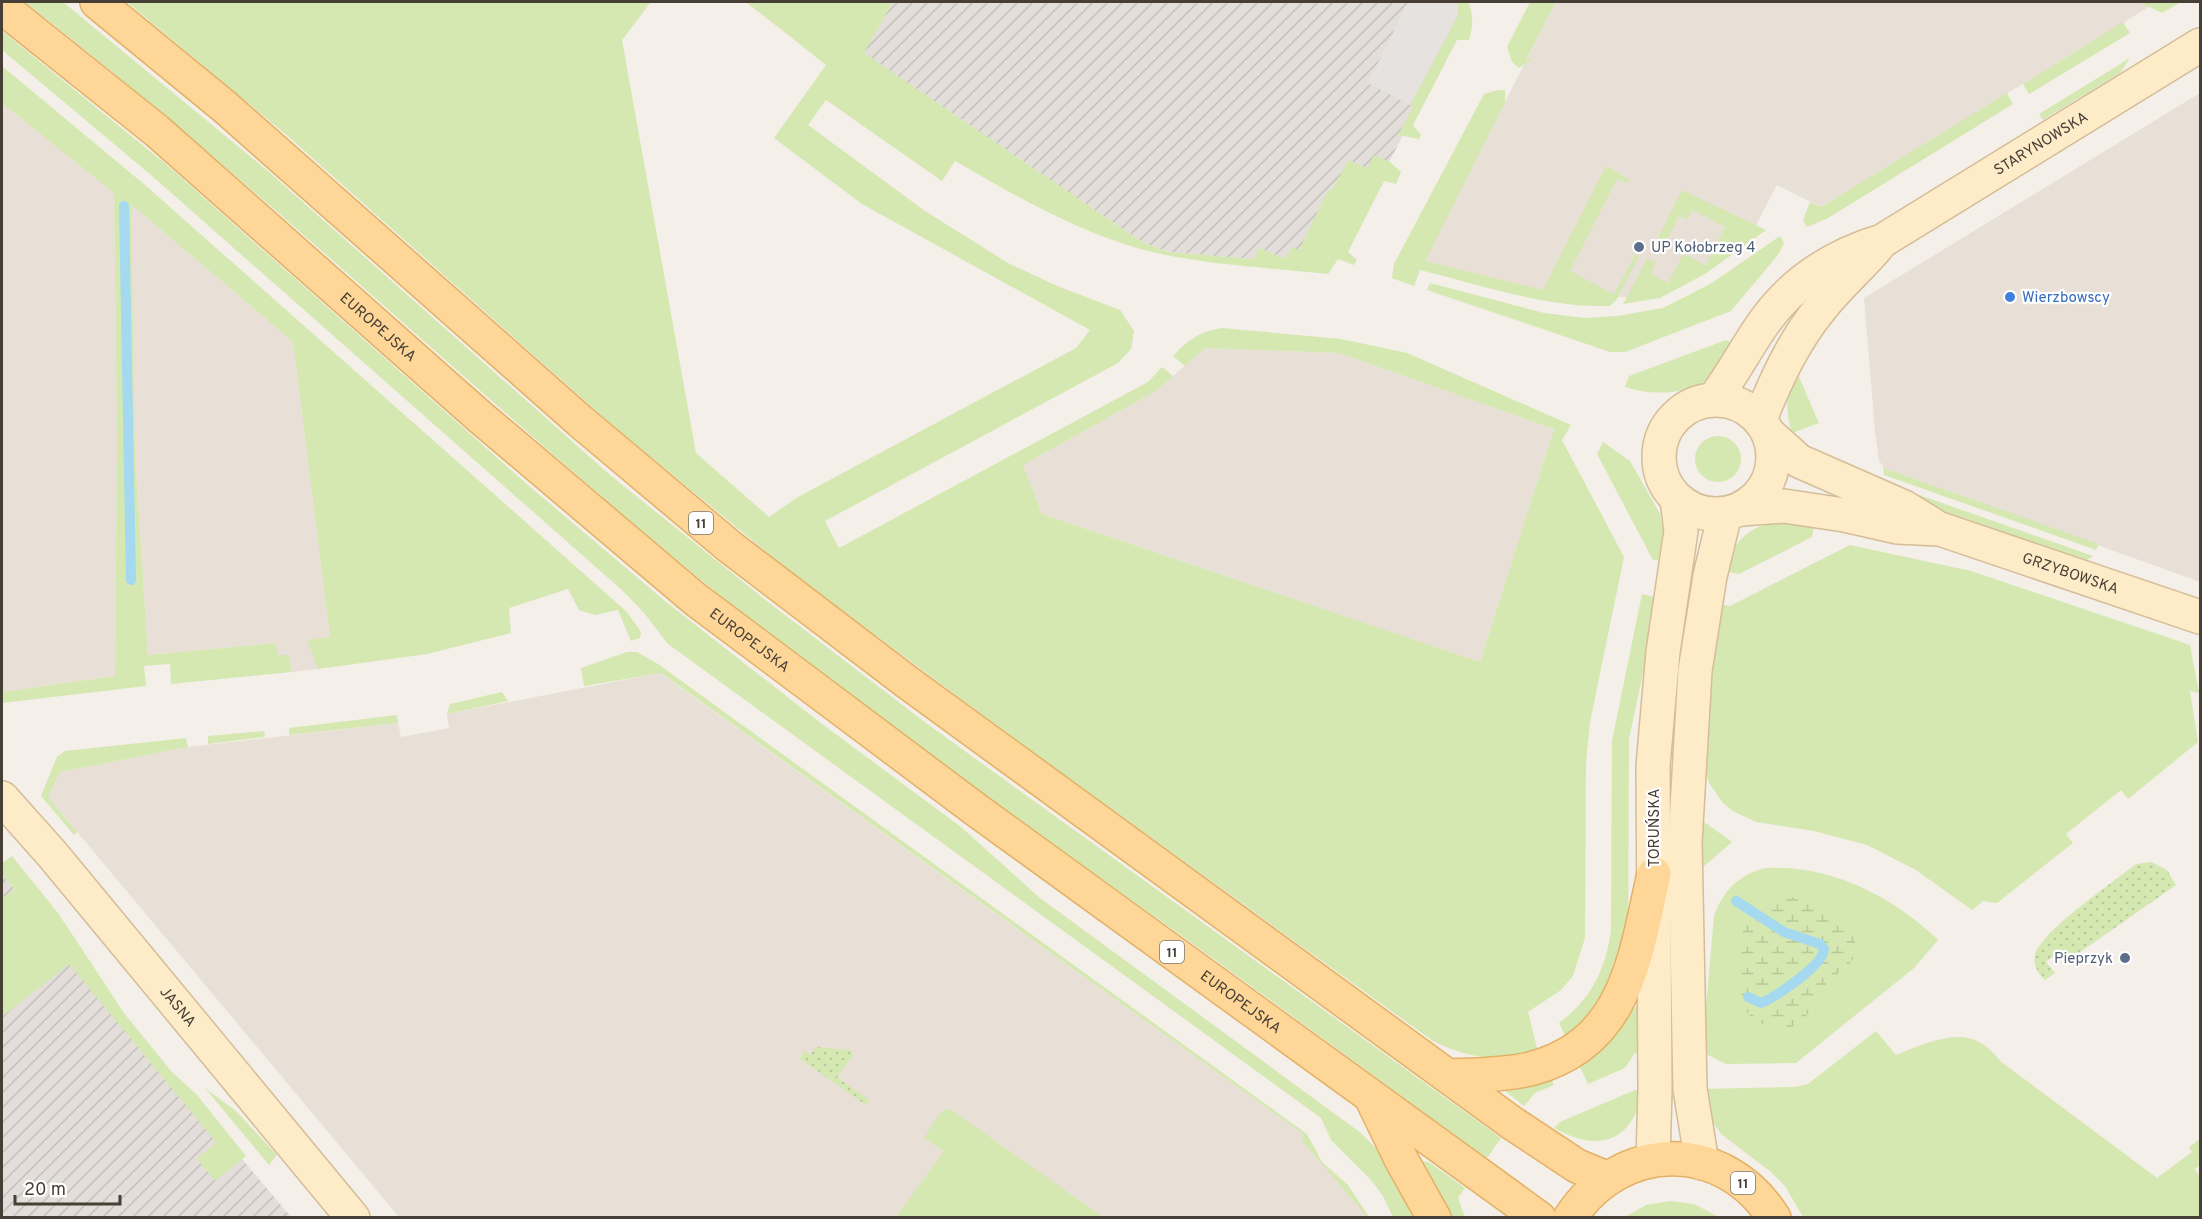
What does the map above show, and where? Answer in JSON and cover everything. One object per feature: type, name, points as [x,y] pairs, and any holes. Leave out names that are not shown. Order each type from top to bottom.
[{"type":"main road","name":"11","points":[[97,2],[225,107],[580,421],[730,547],[898,676],[1449,1076],[1577,1166],[1606,1178]]},
{"type":"main road","name":"EUROPEJSKA","points":[[2,7],[158,131],[480,417],[686,592],[930,777],[1539,1218]]},
{"type":"main road","points":[[1449,1076],[1529,1069],[1565,1056],[1588,1041],[1613,1010],[1624,989],[1632,967],[1654,874]]},
{"type":"main road","points":[[1370,1095],[1401,1159],[1434,1218]]},
{"type":"main road","name":"11","points":[[1570,1218],[1586,1195],[1606,1178],[1629,1166],[1653,1160],[1678,1159],[1702,1163],[1726,1172],[1748,1186],[1773,1218]]},
{"type":"street","name":"STARYNOWSKA","points":[[1765,427],[1781,368],[1800,337],[1820,308],[1882,241],[2200,45]]},
{"type":"street","name":"STARYNOWSKA","points":[[1714,399],[1766,319],[1791,292],[1826,264],[1850,250],[1882,241]]},
{"type":"street","points":[[1714,399],[1730,401],[1744,407],[1765,427],[1774,456],[1770,478],[1759,496],[1733,512],[1699,512],[1677,499],[1669,491],[1660,471],[1659,451],[1663,433],[1681,411],[1696,403],[1714,399]]},
{"type":"street","name":"GRZYBOWSKA","points":[[1765,427],[1799,461],[1904,507],[1940,529],[2200,617]]},
{"type":"street","name":"TORUŃSKA","points":[[1653,1160],[1653,766],[1663,652],[1681,531],[1677,499]]},
{"type":"street","name":"GRZYBOWSKA","points":[[1733,512],[1784,506],[1844,515],[1897,527],[1940,529]]},
{"type":"street","name":"TORUŃSKA","points":[[1702,1163],[1690,1089],[1685,842],[1695,671],[1710,576],[1733,512]]},
{"type":"street","name":"JASNA","points":[[2,798],[52,854],[353,1218]]},
{"type":"shaded area","points":[[893,2],[1466,2],[1469,10],[1338,259],[1324,265],[1169,252],[1142,242],[863,53]]},
{"type":"shaded area","points":[[1408,2],[1458,2],[1458,15],[1410,105],[1368,83]]},
{"type":"shaded area","points":[[1556,2],[2157,2],[1821,207],[1777,185],[1755,227],[1723,255],[1636,298],[1543,291],[1424,261]]},
{"type":"shaded area","points":[[2200,93],[2200,582],[1886,469],[1879,461],[1875,431],[1864,298]]},
{"type":"shaded area","points":[[2,103],[114,193],[117,442],[115,676],[2,692]]},
{"type":"shaded area","points":[[130,203],[293,342],[330,637],[308,640],[318,669],[292,672],[289,656],[276,655],[276,643],[148,655],[135,454]]},
{"type":"shaded area","points":[[1205,348],[1339,353],[1554,429],[1480,662],[1042,514],[1023,465],[1156,391]]},
{"type":"shaded area","points":[[660,673],[1303,1134],[1302,1141],[1366,1217],[399,1217],[48,797],[60,772],[188,747],[398,723],[401,737],[449,728],[447,714]]},
{"type":"shaded area","points":[[2,874],[15,890],[291,1217],[2,1217]]},
{"type":"green space","points":[[25,2],[63,2],[269,172],[610,475],[768,602],[926,723],[1501,1138],[1487,1158],[1220,963],[932,758],[786,648],[559,459],[206,150]]},
{"type":"green space","points":[[127,2],[651,2],[622,40],[696,453],[769,517],[798,497],[1076,348],[1090,330],[862,204],[774,138],[826,65],[746,2],[893,2],[864,53],[1142,242],[1168,252],[1253,259],[1259,248],[1285,259],[1292,247],[1299,250],[1328,190],[1332,191],[1348,160],[1367,168],[1374,155],[1390,162],[1401,172],[1396,184],[1384,181],[1348,252],[1357,260],[1354,265],[1338,259],[1328,274],[1232,265],[1160,254],[1089,231],[1044,210],[955,161],[942,181],[826,100],[808,125],[925,211],[1008,263],[1057,286],[1120,310],[1134,331],[1131,349],[1118,363],[825,521],[839,548],[1148,382],[1162,367],[1173,376],[1156,391],[1023,465],[1042,514],[1480,662],[1554,429],[1339,353],[1205,348],[1185,366],[1173,356],[1195,337],[1207,331],[1222,328],[1341,339],[1407,353],[1571,425],[1562,440],[1624,557],[1590,722],[1586,761],[1585,938],[1573,976],[1561,990],[1528,1012],[1538,1052],[1511,1057],[1484,1057],[1458,1051],[1433,1041],[1020,743],[791,572],[619,431],[290,138]]},
{"type":"green space","points":[[1458,2],[1468,2],[1470,7],[1472,21],[1469,40],[1457,40],[1413,125],[1421,135],[1419,139],[1398,135],[1413,107],[1410,105],[1458,15]]},
{"type":"green space","points":[[1530,2],[1556,2],[1527,58],[1531,60],[1519,68],[1512,62],[1507,47]]},
{"type":"green space","points":[[2145,2],[2181,2],[2162,13],[2143,4]]},
{"type":"green space","points":[[2123,22],[2130,33],[2029,94],[2023,84]]},
{"type":"green space","points":[[2,31],[167,165],[529,486],[665,601],[818,721],[961,827],[1040,898],[1361,1133],[1391,1164],[1420,1217],[1393,1217],[1383,1196],[1371,1180],[1331,1140],[1321,1118],[668,644],[623,591],[152,176],[2,50]]},
{"type":"green space","points":[[2130,58],[2120,73],[2043,120],[2039,114]]},
{"type":"green space","points":[[2,66],[145,185],[627,612],[641,632],[640,638],[631,641],[618,610],[595,615],[579,610],[568,589],[509,608],[511,633],[427,654],[318,669],[307,640],[330,637],[293,342],[131,204],[135,454],[148,655],[276,643],[277,655],[289,655],[292,672],[171,684],[170,664],[144,666],[146,686],[2,703],[2,692],[115,676],[117,442],[114,193],[2,103]]},
{"type":"green space","points":[[1505,90],[1505,103],[1425,261],[1543,290],[1606,166],[1629,179],[1627,183],[1617,179],[1570,271],[1614,294],[1635,254],[1639,256],[1617,299],[1610,306],[1586,306],[1538,299],[1420,270],[1414,286],[1392,278],[1394,264],[1484,94]]},
{"type":"green space","points":[[2007,93],[2013,104],[1828,218],[1807,227],[1803,220],[1810,202],[1821,207]]},
{"type":"green space","points":[[1682,190],[1766,230],[1705,274],[1660,298],[1623,304],[1647,259],[1656,262],[1651,274],[1668,283],[1683,254],[1706,265],[1725,227],[1692,210],[1687,220],[1679,216],[1664,246],[1656,242]]},
{"type":"green space","points":[[1780,236],[1784,243],[1778,255],[1731,311],[1625,352],[1610,352],[1427,290],[1430,283],[1544,313],[1585,318],[1617,316],[1663,308],[1712,283]]},
{"type":"green space","points":[[1726,340],[1737,346],[1717,371],[1700,384],[1680,391],[1658,393],[1625,387],[1629,376]]},
{"type":"green space","points":[[1793,374],[1799,377],[1819,423],[1792,433],[1787,404]]},
{"type":"green space","points":[[1718,436],[1734,443],[1741,459],[1734,475],[1718,482],[1702,475],[1695,459],[1702,443]]},
{"type":"green space","points":[[1603,442],[1630,461],[1660,514],[1666,561],[1653,560],[1597,454]]},
{"type":"green space","points":[[1883,466],[1886,469],[2099,544],[2096,550],[1884,475]]},
{"type":"green space","points":[[1868,477],[2093,556],[2087,560],[1943,514]]},
{"type":"green space","points":[[1778,521],[1815,523],[1812,537],[1739,574],[1724,571],[1733,551],[1743,537],[1757,528]]},
{"type":"green space","points":[[1850,545],[1971,571],[2190,645],[2199,693],[2190,691],[2198,742],[2128,799],[2121,790],[2066,834],[2073,843],[1997,903],[1983,901],[1972,910],[1916,870],[1867,845],[1814,831],[1756,822],[1733,811],[1723,803],[1709,783],[1703,763],[1718,604],[1730,606]]},
{"type":"green space","points":[[1642,594],[1659,598],[1629,739],[1628,939],[1609,997],[1567,1039],[1559,1023],[1580,1004],[1595,983],[1605,959],[1611,931],[1612,741]]},
{"type":"green space","points":[[627,652],[637,652],[658,664],[1307,1134],[1322,1162],[1348,1185],[1369,1217],[1366,1217],[1302,1141],[1303,1134],[661,673],[584,686],[581,668]]},
{"type":"green space","points":[[502,692],[508,701],[447,714],[450,704]]},
{"type":"green space","points":[[397,715],[398,723],[289,735],[289,728]]},
{"type":"green space","points":[[264,731],[265,737],[208,744],[208,736]]},
{"type":"green space","points":[[186,738],[188,747],[60,772],[48,797],[77,832],[74,835],[41,796],[57,757],[65,751]]},
{"type":"green space","points":[[1700,819],[1732,842],[1702,868]]},
{"type":"green space","points":[[12,856],[58,913],[124,1013],[171,1071],[197,1095],[246,1156],[215,1181],[197,1159],[216,1142],[69,964],[2,1017],[2,897],[15,890],[2,874],[2,863]]},
{"type":"green space","points":[[2151,862],[2167,870],[2176,885],[2066,962],[2058,952],[2046,962],[2055,973],[2045,980],[2037,969],[2035,955],[2050,933],[2136,864]]},
{"type":"green space","points":[[1765,868],[1789,868],[1813,872],[1859,886],[1901,910],[1938,940],[1914,968],[1796,1063],[1726,1064],[1702,1052],[1714,916],[1722,899],[1733,885],[1747,875]]},
{"type":"green space","points":[[1792,897],[1825,912],[1836,920],[1846,928],[1856,948],[1853,959],[1826,984],[1804,1018],[1798,1024],[1779,1028],[1757,1021],[1745,1009],[1742,1000],[1741,947],[1748,919],[1757,908],[1771,901]]},
{"type":"green space","points":[[1636,1006],[1639,1007],[1643,1053],[1635,1053],[1625,1068],[1588,1084],[1578,1063],[1612,1038]]},
{"type":"green space","points":[[1876,1031],[1896,1055],[1952,1037],[1977,1041],[1989,1049],[2000,1061],[2157,1178],[2192,1152],[2189,1147],[2200,1139],[2200,1165],[2195,1169],[2200,1177],[2200,1217],[1803,1217],[1785,1186],[1771,1172],[1721,1134],[1710,1118],[1702,1089],[1794,1087],[1808,1084]]},
{"type":"green space","points":[[816,1047],[852,1050],[853,1055],[837,1077],[869,1100],[866,1105],[799,1058],[805,1051],[810,1055]]},
{"type":"green space","points":[[1550,1076],[1554,1085],[1535,1093],[1524,1106],[1505,1091],[1505,1088]]},
{"type":"green space","points":[[205,1088],[236,1111],[277,1155],[269,1165]]},
{"type":"green space","points":[[1644,1089],[1639,1107],[1631,1121],[1623,1131],[1612,1138],[1600,1141],[1586,1140],[1554,1128],[1560,1122],[1635,1090]]},
{"type":"green space","points":[[947,1109],[1103,1217],[896,1217],[944,1151],[924,1138],[940,1113]]},
{"type":"green space","points":[[1423,1161],[1430,1163],[1465,1188],[1458,1198],[1465,1217],[1445,1217]]},
{"type":"green space","points":[[1670,1201],[1694,1204],[1719,1217],[1625,1217],[1646,1205]]},
{"type":"waterway","points":[[124,206],[131,580]]},
{"type":"waterway","points":[[1736,901],[1784,932],[1820,944],[1824,949],[1822,956],[1808,972],[1777,994],[1761,1003],[1748,997]]},
{"type":"place","name":"UP Kołobrzeg 4","points":[[1639,247]]},
{"type":"place","name":"Wierzbowscy","points":[[2010,297]]},
{"type":"place","name":"Pieprzyk","points":[[2125,958]]}]
